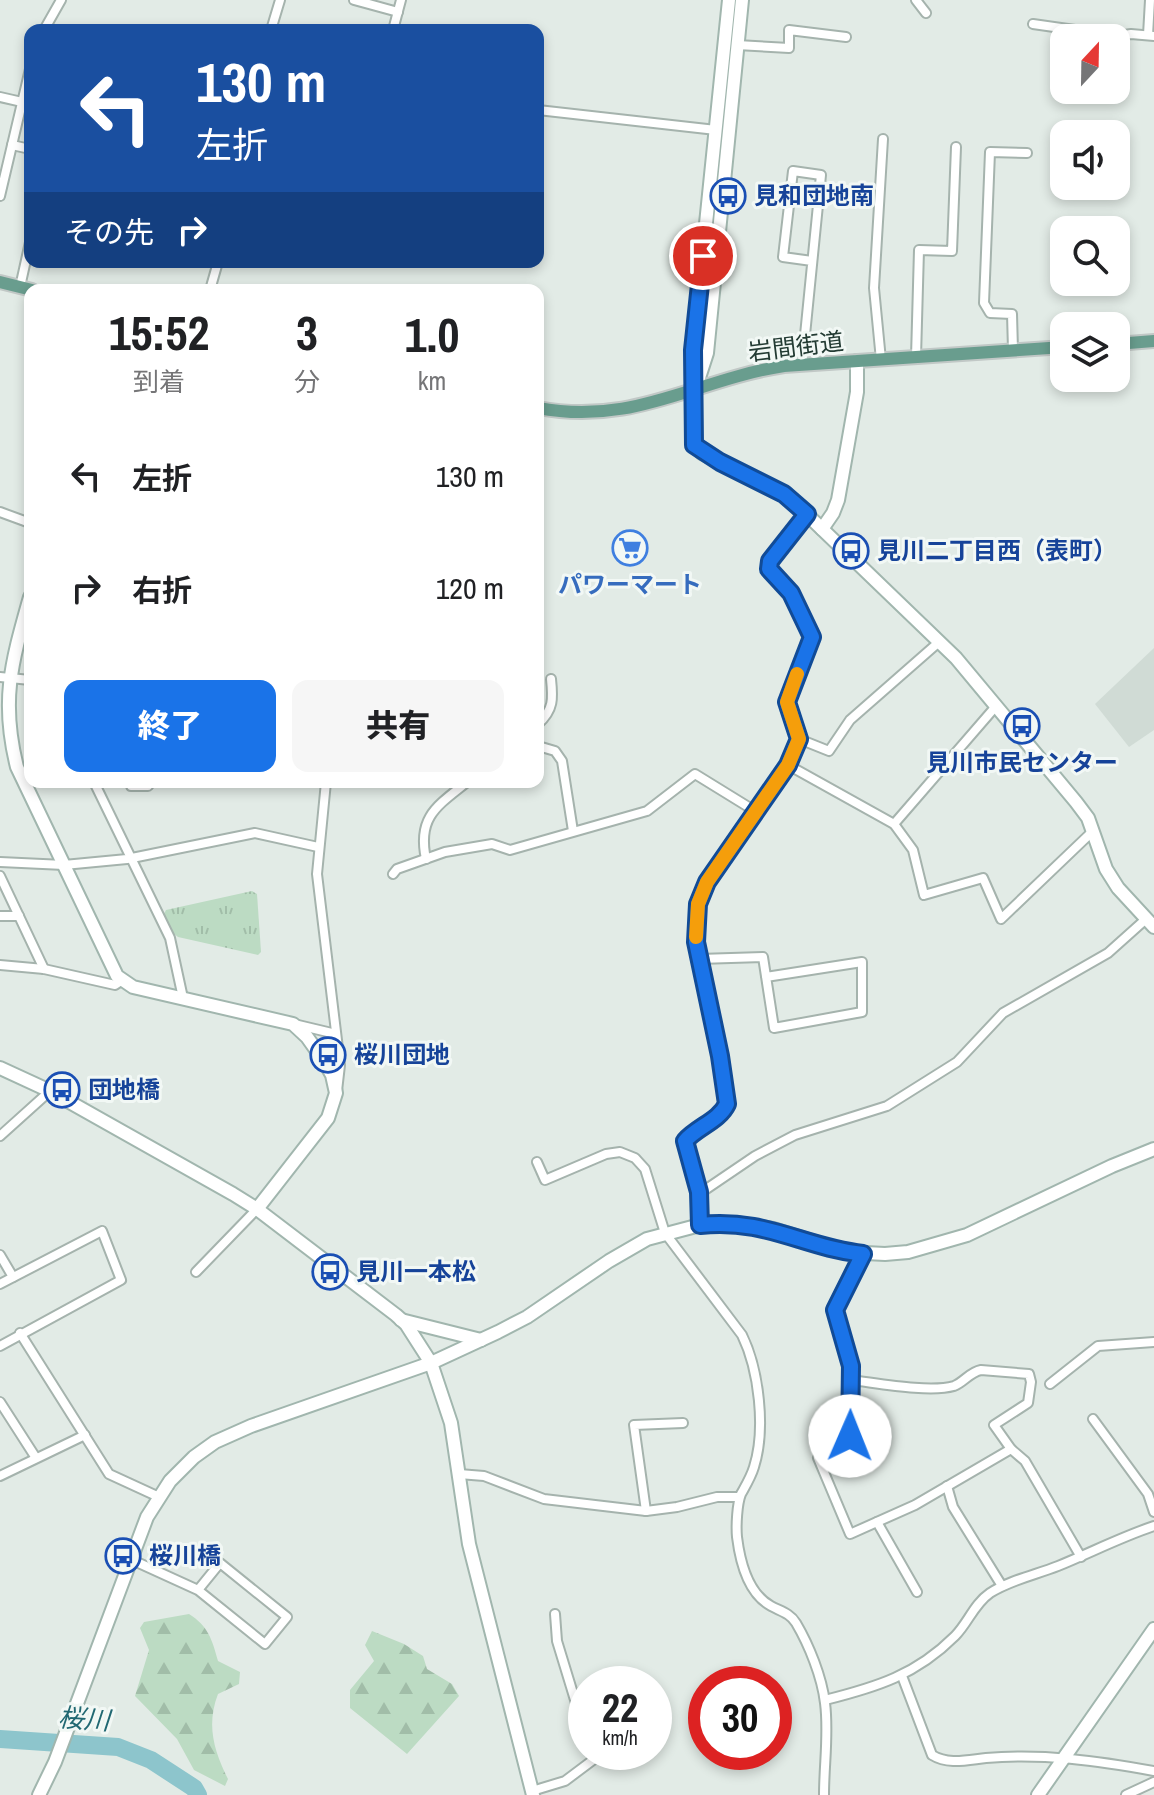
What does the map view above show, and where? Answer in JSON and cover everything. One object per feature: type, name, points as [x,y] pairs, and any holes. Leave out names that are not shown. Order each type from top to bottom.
[{"type":"main road","points":[[0,282],[24,288]]},
{"type":"main road","points":[[1130,343],[1154,341]]},
{"type":"main road","name":"岩間街道","points":[[544,409],[586,413],[643,407],[748,373],[802,365],[1050,348]]},
{"type":"street","points":[[47,24],[61,0]]},
{"type":"street","points":[[273,24],[280,0]]},
{"type":"street","points":[[354,0],[398,12]]},
{"type":"street","points":[[395,24],[401,0]]},
{"type":"street","points":[[699,1194],[755,1156],[795,1135],[887,1106],[957,1062],[1003,1013],[1108,953],[1150,923],[1118,888],[1106,869],[1093,831],[1076,802],[997,705],[939,642],[784,494],[695,448],[692,430],[695,391],[693,350],[729,0]]},
{"type":"street","points":[[695,391],[707,353],[742,0]]},
{"type":"street","points":[[916,0],[926,13]]},
{"type":"street","points":[[1033,24],[1117,36],[1151,36],[1150,0]]},
{"type":"street","points":[[737,45],[789,48],[789,30],[846,37]]},
{"type":"street","points":[[0,196],[24,94]]},
{"type":"street","points":[[0,97],[22,102]]},
{"type":"street","points":[[544,111],[716,130]]},
{"type":"street","points":[[881,360],[874,288],[883,139]]},
{"type":"street","points":[[12,145],[24,148]]},
{"type":"street","points":[[916,357],[919,250],[952,251],[956,147]]},
{"type":"street","points":[[1013,350],[1012,314],[990,313],[984,303],[990,152],[1027,153]]},
{"type":"street","points":[[802,365],[821,175],[793,171],[783,257],[812,261]]},
{"type":"street","points":[[822,529],[838,500],[857,392],[857,361]]},
{"type":"street","points":[[0,512],[24,521]]},
{"type":"street","points":[[700,1225],[699,1194],[685,1141],[723,1111],[727,1104],[699,959],[695,924],[698,904],[707,882],[788,765],[799,739],[787,702],[812,637],[791,593],[769,569],[770,561],[807,514]]},
{"type":"street","points":[[24,615],[3,678],[9,742],[24,782]]},
{"type":"street","points":[[799,739],[829,751],[850,720],[939,642]]},
{"type":"street","points":[[3,678],[24,680]]},
{"type":"street","points":[[544,717],[553,700],[551,679]]},
{"type":"street","points":[[894,824],[997,705]]},
{"type":"street","points":[[544,748],[555,751],[562,761],[573,831]]},
{"type":"street","points":[[788,765],[894,824],[913,850],[924,895],[983,878],[1001,919],[1093,831]]},
{"type":"street","points":[[393,874],[397,869],[445,852],[492,844],[510,850],[647,811],[695,774],[755,811]]},
{"type":"street","points":[[27,788],[121,981],[133,987],[336,1034]]},
{"type":"street","points":[[97,788],[170,938],[183,998]]},
{"type":"street","points":[[196,1272],[257,1209],[328,1118],[336,1093],[340,1065],[317,874],[325,788]]},
{"type":"street","points":[[426,859],[422,842],[428,819],[436,807],[460,788]]},
{"type":"street","points":[[0,862],[64,865],[133,858],[255,833],[318,847]]},
{"type":"street","points":[[0,876],[44,969]]},
{"type":"street","points":[[0,916],[19,916]]},
{"type":"street","points":[[699,959],[763,957],[766,977],[774,1028],[862,1012],[862,962],[766,977]]},
{"type":"street","points":[[0,965],[44,969],[115,985],[121,981]]},
{"type":"street","points":[[293,1024],[319,1051],[332,1075],[336,1093]]},
{"type":"street","points":[[0,1068],[50,1091],[257,1209],[401,1320],[431,1363],[446,1403],[471,1552],[532,1793],[565,1781],[580,1770]]},
{"type":"street","points":[[0,1136],[50,1091]]},
{"type":"street","points":[[39,1795],[55,1762],[147,1517],[170,1481],[194,1457],[229,1435],[431,1363],[481,1340],[527,1317],[630,1248],[665,1233],[700,1225],[753,1225],[831,1249],[863,1254],[908,1252],[967,1235],[1154,1149]]},
{"type":"street","points":[[537,1162],[545,1180],[606,1154],[620,1152],[635,1158],[645,1169],[665,1233],[742,1335],[755,1368],[759,1395],[758,1451],[754,1468],[739,1497],[737,1535],[744,1571],[762,1600],[795,1620],[816,1671],[825,1700],[824,1795]]},
{"type":"street","points":[[0,1284],[102,1231],[121,1280],[0,1346]]},
{"type":"street","points":[[863,1254],[835,1310],[851,1366],[850,1436],[818,1458],[850,1534],[947,1486],[1011,1449]]},
{"type":"street","points":[[0,1255],[13,1277]]},
{"type":"street","points":[[401,1320],[481,1340]]},
{"type":"street","points":[[20,1333],[109,1474],[159,1497]]},
{"type":"street","points":[[1050,1384],[1098,1346],[1154,1342]]},
{"type":"street","points":[[851,1380],[938,1388],[957,1385],[981,1370],[1029,1374],[1028,1403],[994,1425],[1011,1449],[1025,1461],[1081,1557]]},
{"type":"street","points":[[0,1402],[36,1458]]},
{"type":"street","points":[[1093,1419],[1148,1494],[1154,1512]]},
{"type":"street","points":[[646,1511],[634,1425],[683,1423]]},
{"type":"street","points":[[0,1476],[85,1435]]},
{"type":"street","points":[[459,1474],[484,1476],[544,1499],[646,1511],[717,1497],[739,1497]]},
{"type":"street","points":[[947,1486],[953,1507],[1002,1586]]},
{"type":"street","points":[[877,1522],[917,1592]]},
{"type":"street","points":[[825,1700],[879,1686],[902,1676],[938,1652],[959,1632],[980,1601],[1002,1586],[1154,1526]]},
{"type":"street","points":[[130,1559],[198,1590],[265,1644],[287,1617],[220,1563],[198,1590]]},
{"type":"street","points":[[555,1614],[557,1641],[568,1677]]},
{"type":"street","points":[[1038,1795],[1154,1629]]},
{"type":"street","points":[[902,1676],[932,1755],[943,1762],[1013,1756],[1064,1758],[1154,1771]]},
{"type":"street","points":[[1126,1795],[1154,1782]]},
{"type":"shaded area","points":[[1154,648],[1154,730],[1129,747],[1095,704]]},
{"type":"green space","points":[[252,891],[257,894],[261,952],[258,955],[178,937],[164,914],[166,910]]},
{"type":"green space","points":[[189,1614],[201,1623],[208,1634],[218,1661],[240,1672],[239,1684],[218,1694],[214,1705],[213,1738],[228,1779],[225,1786],[194,1770],[177,1739],[135,1696],[149,1650],[140,1628],[144,1622]]},
{"type":"green space","points":[[372,1631],[404,1644],[423,1656],[427,1669],[452,1684],[459,1696],[407,1754],[350,1708],[350,1690],[374,1661],[365,1645]]},
{"type":"waterway","name":"桜川","points":[[0,1739],[118,1747],[151,1760],[194,1788],[198,1795]]},
{"type":"slow traffic","points":[[696,937],[698,904],[707,882],[788,765],[799,739],[787,702],[797,674]]},
{"type":"place","name":"見和団地南","points":[[728,196]]},
{"type":"place","name":"パワーマート","points":[[630,548]]},
{"type":"place","name":"見川二丁目西（表町）","points":[[851,551]]},
{"type":"place","name":"見川市民センター","points":[[1022,726]]},
{"type":"place","name":"桜川団地","points":[[328,1055]]},
{"type":"place","name":"団地橋","points":[[62,1090]]},
{"type":"place","name":"見川一本松","points":[[330,1272]]},
{"type":"place","name":"桜川橋","points":[[123,1556]]},
{"type":"route","points":[[703,256],[693,350],[694,445],[702,453],[784,494],[807,514],[770,561],[769,569],[791,593],[812,637],[787,702],[799,739],[788,765],[707,882],[698,904],[696,942],[727,1104],[723,1111],[685,1141],[699,1192],[700,1225],[753,1225],[831,1249],[863,1254],[835,1310],[851,1366],[850,1436]]}]
